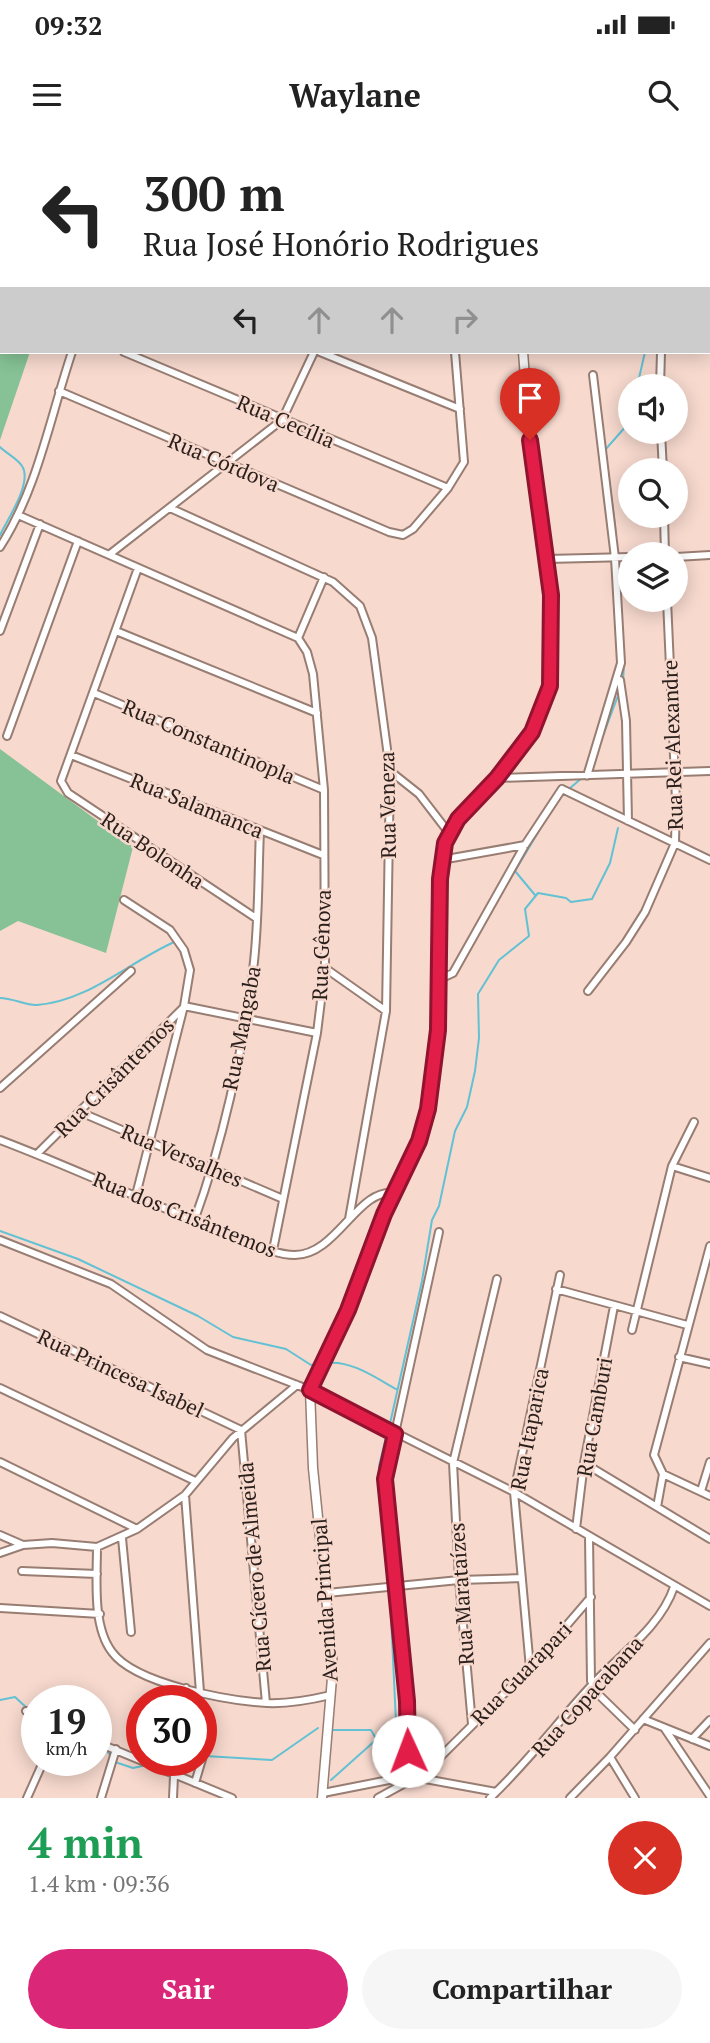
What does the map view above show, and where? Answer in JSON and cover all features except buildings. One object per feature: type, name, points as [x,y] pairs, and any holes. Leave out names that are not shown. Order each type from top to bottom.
[{"type":"street","points":[[0,547],[18,515],[41,457],[71,354]]},
{"type":"street","name":"Rua Cecília","points":[[129,354],[448,488]]},
{"type":"street","points":[[110,554],[282,420],[313,354]]},
{"type":"street","points":[[325,354],[460,409]]},
{"type":"street","points":[[448,488],[464,462],[455,354]]},
{"type":"street","points":[[310,1390],[348,1310],[419,1141],[428,1109],[438,1030],[441,860],[449,833],[497,778],[536,726],[550,686],[552,625],[547,559],[530,440],[523,354]]},
{"type":"street","points":[[660,374],[661,354]]},
{"type":"street","points":[[593,375],[621,631],[620,675],[626,721],[628,821]]},
{"type":"street","name":"Rua Córdova","points":[[59,391],[389,532],[403,535],[411,531],[448,488]]},
{"type":"street","name":"Rua Veneza","points":[[170,508],[324,577],[345,590],[367,619],[382,697],[390,771],[386,1011],[349,1219]]},
{"type":"street","points":[[18,515],[298,638],[324,577]]},
{"type":"street","points":[[0,631],[40,524]]},
{"type":"street","points":[[7,736],[78,541]]},
{"type":"street","points":[[688,556],[710,555]]},
{"type":"street","points":[[547,559],[615,558]]},
{"type":"street","points":[[71,754],[138,568]]},
{"type":"street","name":"Rua Rei Alexandre","points":[[588,991],[626,942],[645,912],[674,843],[667,612]]},
{"type":"street","points":[[116,631],[317,713]]},
{"type":"street","name":"Rua Gênova","points":[[273,1250],[317,1032],[326,968],[324,790],[310,660],[298,638]]},
{"type":"street","points":[[587,776],[620,675]]},
{"type":"street","name":"Rua Constantinopla","points":[[94,693],[324,790]]},
{"type":"street","name":"Rua Bolonha","points":[[71,754],[61,781],[68,793],[256,918]]},
{"type":"street","name":"Rua Salamanca","points":[[71,754],[323,855]]},
{"type":"street","points":[[390,771],[419,794],[449,833]]},
{"type":"street","points":[[497,778],[710,771]]},
{"type":"street","points":[[440,979],[453,973],[525,845],[562,789],[562,777]]},
{"type":"street","points":[[562,789],[710,860]]},
{"type":"street","name":"Rua Mangaba","points":[[194,1221],[213,1168],[246,1017],[254,968],[260,830]]},
{"type":"street","points":[[441,860],[525,845]]},
{"type":"street","points":[[124,900],[160,922],[179,940],[190,970],[184,1006],[136,1195]]},
{"type":"street","points":[[326,968],[386,1011]]},
{"type":"street","points":[[0,1088],[131,971]]},
{"type":"street","name":"Rua Crisântemos","points":[[37,1154],[184,1006],[317,1032]]},
{"type":"street","name":"Rua Versalhes","points":[[80,1112],[283,1199]]},
{"type":"street","points":[[632,1330],[672,1166],[694,1122]]},
{"type":"street","name":"Rua dos Crisântemos","points":[[0,1140],[194,1221],[293,1255],[313,1252],[327,1243],[349,1219],[384,1192],[396,1192]]},
{"type":"street","points":[[672,1166],[710,1178]]},
{"type":"street","points":[[415,1776],[385,1479],[439,1232]]},
{"type":"street","points":[[0,1240],[111,1284],[207,1350],[310,1390],[514,1492],[710,1606]]},
{"type":"street","points":[[710,1246],[654,1451],[655,1460],[663,1474],[710,1496]]},
{"type":"street","name":"Rua Itaparica","points":[[530,1668],[514,1492],[560,1275]]},
{"type":"street","name":"Rua Marataízes","points":[[471,1724],[453,1463],[498,1279]]},
{"type":"street","points":[[556,1289],[687,1325]]},
{"type":"street","name":"Rua Camburi","points":[[576,1529],[584,1463],[614,1306]]},
{"type":"street","name":"Rua Princesa Isabel","points":[[0,1316],[241,1430]]},
{"type":"street","points":[[679,1357],[710,1364]]},
{"type":"street","points":[[0,1553],[23,1545],[52,1543],[97,1547],[122,1538],[185,1495],[241,1430],[298,1385]]},
{"type":"street","points":[[0,1388],[195,1481]]},
{"type":"street","name":"Avenida Principal","points":[[310,1390],[312,1443],[332,1666],[323,1795]]},
{"type":"street","name":"Rua Cícero de Almeida","points":[[241,1430],[266,1703]]},
{"type":"street","points":[[701,1491],[710,1461]]},
{"type":"street","points":[[0,1462],[137,1529]]},
{"type":"street","points":[[584,1463],[710,1539]]},
{"type":"street","points":[[657,1507],[663,1474]]},
{"type":"street","points":[[185,1495],[199,1685]]},
{"type":"street","points":[[0,1535],[23,1545]]},
{"type":"street","points":[[589,1537],[592,1685],[635,1730]]},
{"type":"street","points":[[122,1538],[131,1632]]},
{"type":"street","points":[[97,1547],[100,1614],[107,1644],[116,1657],[138,1672],[177,1685]]},
{"type":"street","points":[[22,1571],[97,1574]]},
{"type":"street","points":[[327,1593],[459,1580],[522,1578]]},
{"type":"street","name":"Rua Copacabana","points":[[490,1798],[533,1755],[592,1685],[650,1627],[669,1600],[674,1587]]},
{"type":"street","name":"Rua Guarapari","points":[[378,1798],[415,1776],[471,1724],[530,1668],[592,1597]]},
{"type":"street","points":[[0,1608],[100,1614]]},
{"type":"street","points":[[570,1798],[635,1730],[710,1643]]},
{"type":"street","points":[[217,1695],[266,1703],[310,1700],[331,1695]]},
{"type":"street","points":[[643,1720],[710,1746]]},
{"type":"street","points":[[692,1739],[710,1720]]},
{"type":"street","points":[[665,1729],[710,1796]]},
{"type":"street","points":[[112,1748],[126,1754]]},
{"type":"street","points":[[101,1798],[116,1749]]},
{"type":"street","points":[[610,1757],[635,1798]]},
{"type":"street","points":[[27,1798],[37,1776]]},
{"type":"street","points":[[173,1798],[174,1776],[232,1798]]},
{"type":"street","points":[[195,1783],[197,1776]]},
{"type":"street","points":[[323,1795],[415,1776],[496,1792]]},
{"type":"green space","points":[[0,354],[29,354],[0,440]]},
{"type":"green space","points":[[0,749],[133,847],[106,953],[18,921],[0,931]]},
{"type":"waterway","points":[[640,374],[645,354]]},
{"type":"waterway","points":[[618,435],[605,450],[615,525],[624,657]]},
{"type":"waterway","points":[[0,447],[20,463],[24,473],[22,491],[0,535]]},
{"type":"waterway","points":[[623,682],[624,663]]},
{"type":"waterway","points":[[595,757],[619,693]]},
{"type":"waterway","points":[[569,789],[583,777]]},
{"type":"waterway","points":[[535,895],[515,871],[552,809]]},
{"type":"waterway","points":[[389,1428],[422,1281],[432,1220],[439,1206],[455,1131],[467,1107],[475,1071],[479,1038],[478,994],[499,960],[529,936],[525,909],[538,893],[566,898],[571,902],[592,899],[610,863],[618,828]]},
{"type":"waterway","points":[[0,998],[37,1005],[56,1002],[91,989],[174,942]]},
{"type":"waterway","points":[[0,1231],[78,1259],[198,1316],[233,1337],[286,1349],[311,1365],[318,1364]]},
{"type":"waterway","points":[[327,1363],[354,1367],[396,1389]]},
{"type":"waterway","points":[[387,1433],[379,1466],[389,1583]]},
{"type":"waterway","points":[[331,1780],[396,1722],[390,1595]]},
{"type":"waterway","points":[[0,1700],[15,1697],[21,1703]]},
{"type":"waterway","points":[[217,1757],[272,1760],[318,1728]]},
{"type":"waterway","points":[[333,1730],[371,1730],[375,1737]]},
{"type":"waterway","points":[[115,1762],[126,1766]]},
{"type":"route","points":[[408,1751],[407,1701],[385,1479],[395,1434],[310,1390],[348,1310],[384,1214],[419,1141],[428,1109],[438,1030],[440,879],[445,843],[458,819],[497,778],[532,732],[550,686],[551,595],[530,440]]}]
